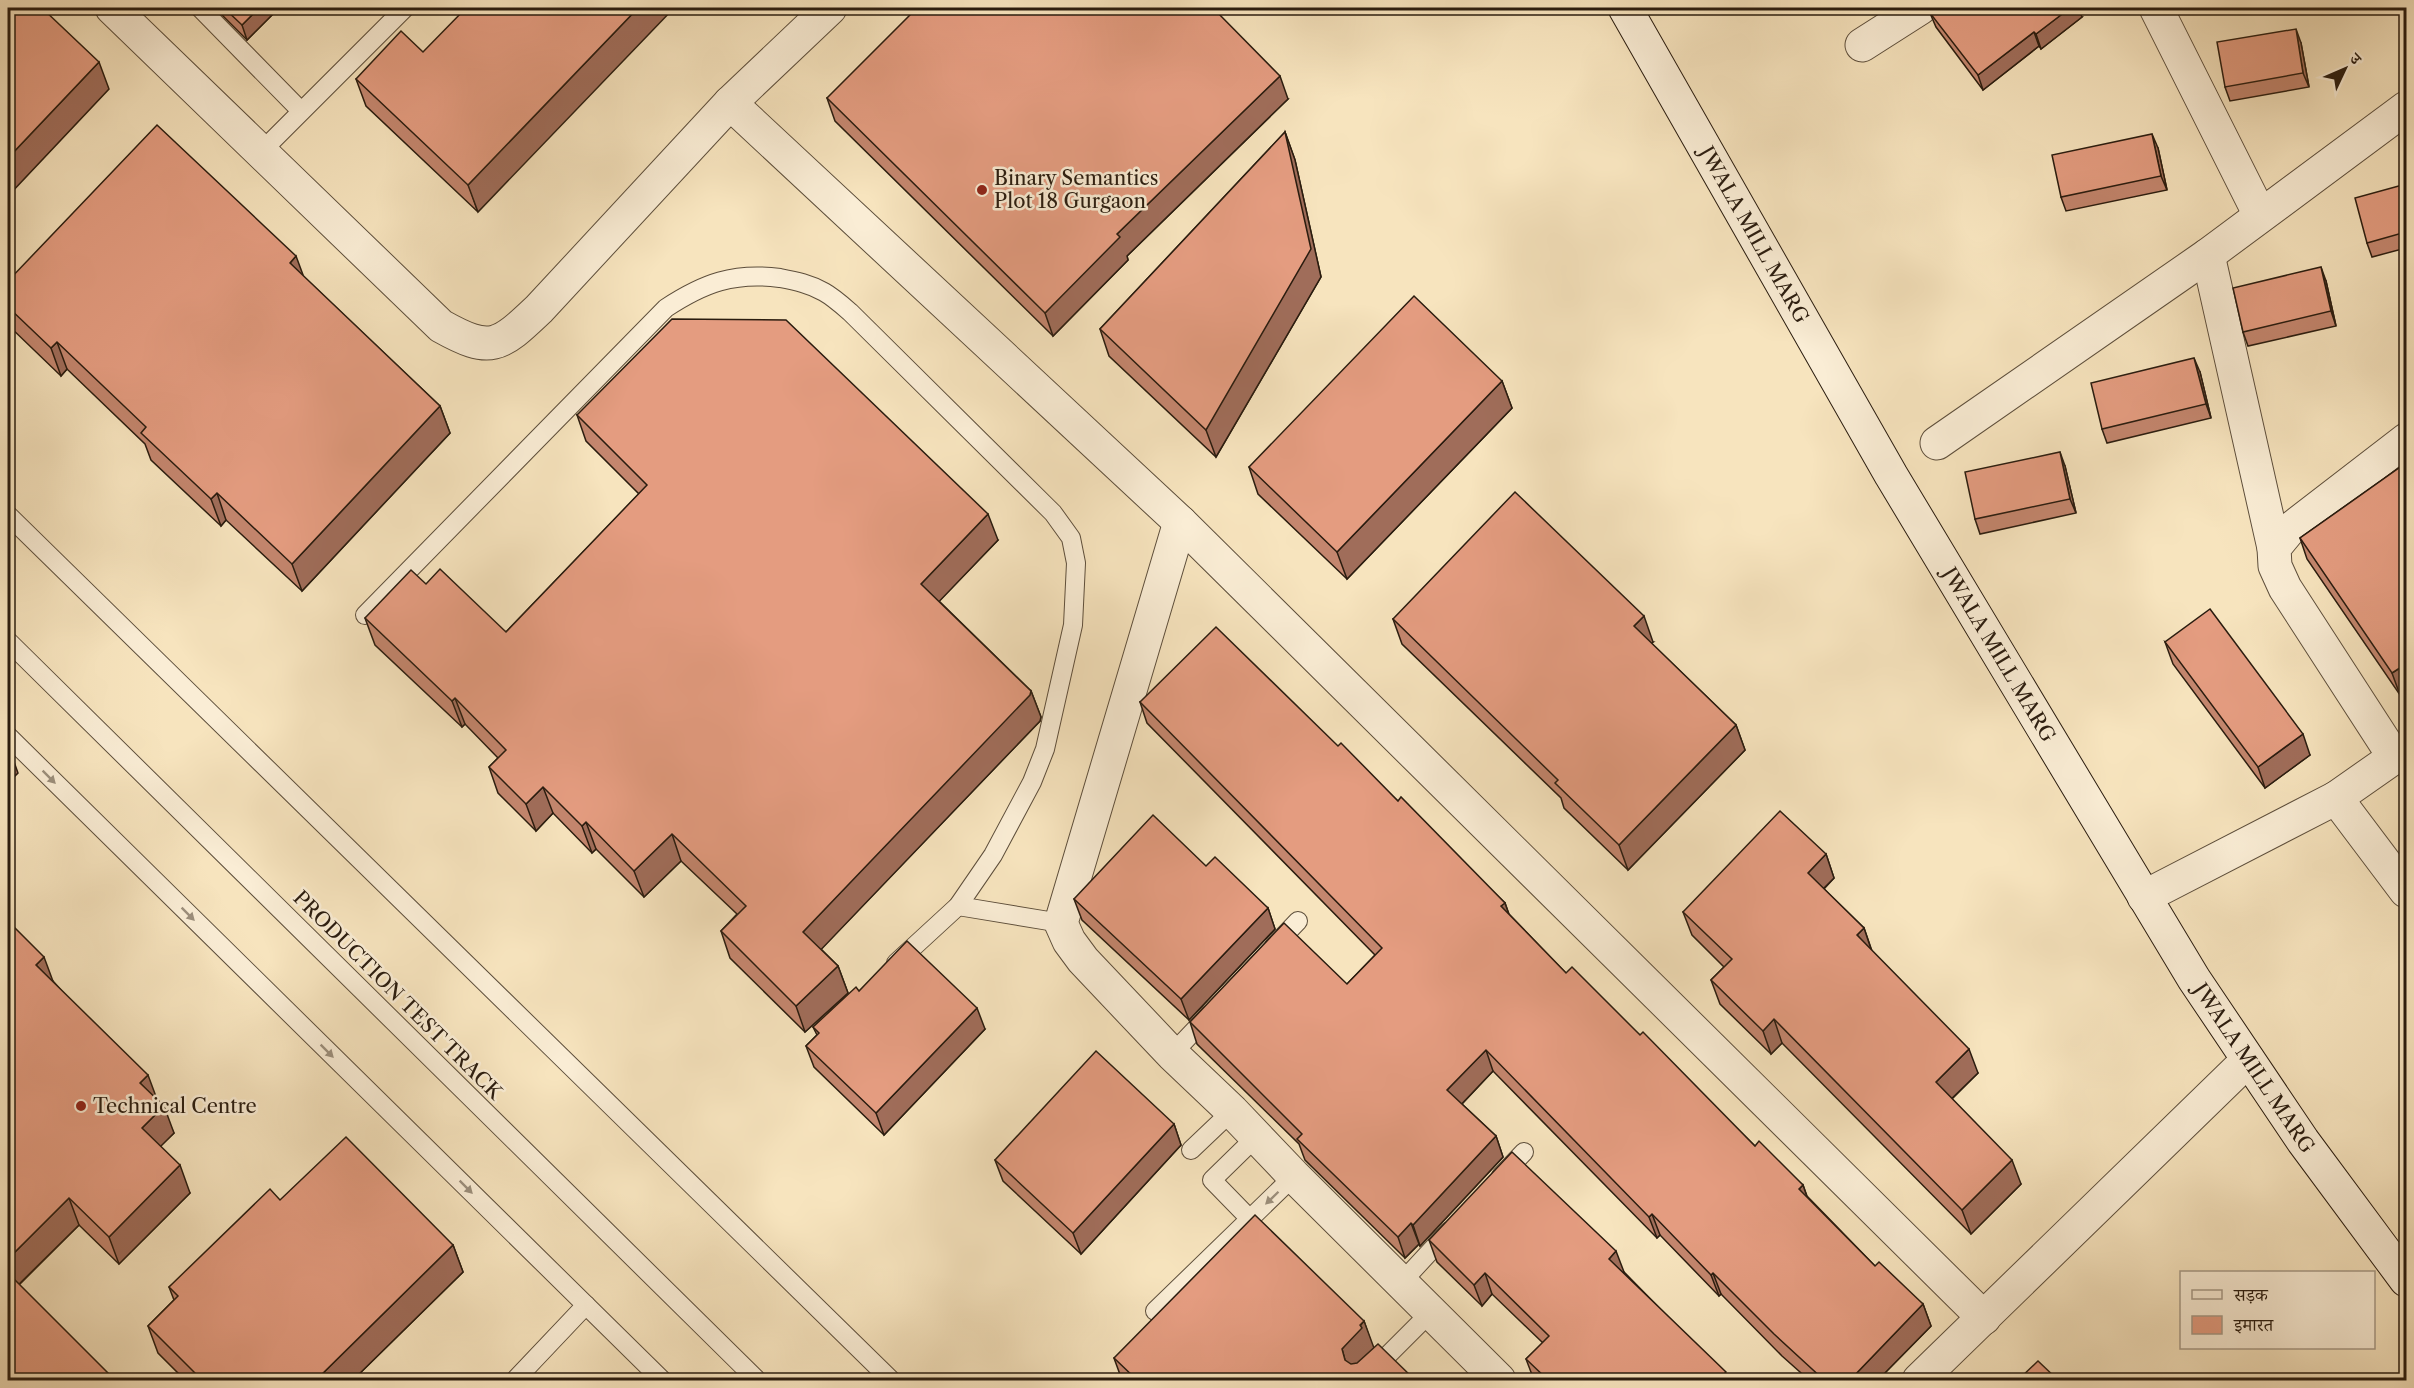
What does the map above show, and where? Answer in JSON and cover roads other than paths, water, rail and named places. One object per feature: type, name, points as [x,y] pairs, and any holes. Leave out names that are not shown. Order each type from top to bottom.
[{"type":"street","points":[[112,8],[441,326],[467,341],[493,344],[516,330],[539,309],[730,103],[830,8]]},
{"type":"street","name":"JWALA MILL MARG","points":[[1625,8],[1891,475],[2144,897],[2248,1060],[2303,1141],[2406,1280]]},
{"type":"street","points":[[1862,45],[1920,8]]},
{"type":"street","points":[[2156,8],[2260,215]]},
{"type":"street","points":[[730,103],[1180,522],[1984,1318]]},
{"type":"street","points":[[1937,443],[2208,255],[2406,108]]},
{"type":"street","points":[[2144,897],[2336,798],[2401,753],[2285,588],[2275,566],[2274,548],[2208,255]]},
{"type":"street","points":[[2274,548],[2288,531],[2406,440]]},
{"type":"street","points":[[1180,522],[1061,923],[1069,941],[1083,960],[1172,1054],[1232,1111],[1499,1380]]},
{"type":"street","points":[[2336,798],[2406,891]]},
{"type":"street","points":[[1920,1380],[2248,1060]]},
{"type":"lane","points":[[200,8],[301,111]]},
{"type":"lane","points":[[260,153],[405,8]]},
{"type":"lane","points":[[365,615],[666,308],[690,292],[725,279],[755,275],[801,282],[826,293],[850,312],[1053,513],[1071,538],[1076,563],[1073,626],[1045,749],[1032,782],[993,855],[958,906],[881,977]]},
{"type":"lane","points":[[8,515],[891,1380]]},
{"type":"lane","name":"PRODUCTION TEST TRACK","points":[[8,641],[757,1380]]},
{"type":"lane","points":[[8,736],[662,1380]]},
{"type":"lane","points":[[958,906],[1061,923]]},
{"type":"lane","points":[[1258,963],[1298,921]]},
{"type":"lane","points":[[1172,1054],[1219,1004]]},
{"type":"lane","points":[[1191,1150],[1232,1111]]},
{"type":"lane","points":[[1250,1219],[1213,1182],[1213,1179],[1256,1137]]},
{"type":"lane","points":[[1491,1186],[1524,1152]]},
{"type":"lane","points":[[1155,1311],[1294,1176]]},
{"type":"lane","points":[[1401,1283],[1459,1221]]},
{"type":"lane","points":[[515,1380],[586,1305]]},
{"type":"lane","points":[[1363,1380],[1431,1312]]},
{"type":"place","name":"Binary Semantics Plot 18 Gurgaon","points":[[982,190]]},
{"type":"place","name":"Technical Centre","points":[[81,1106]]}]
